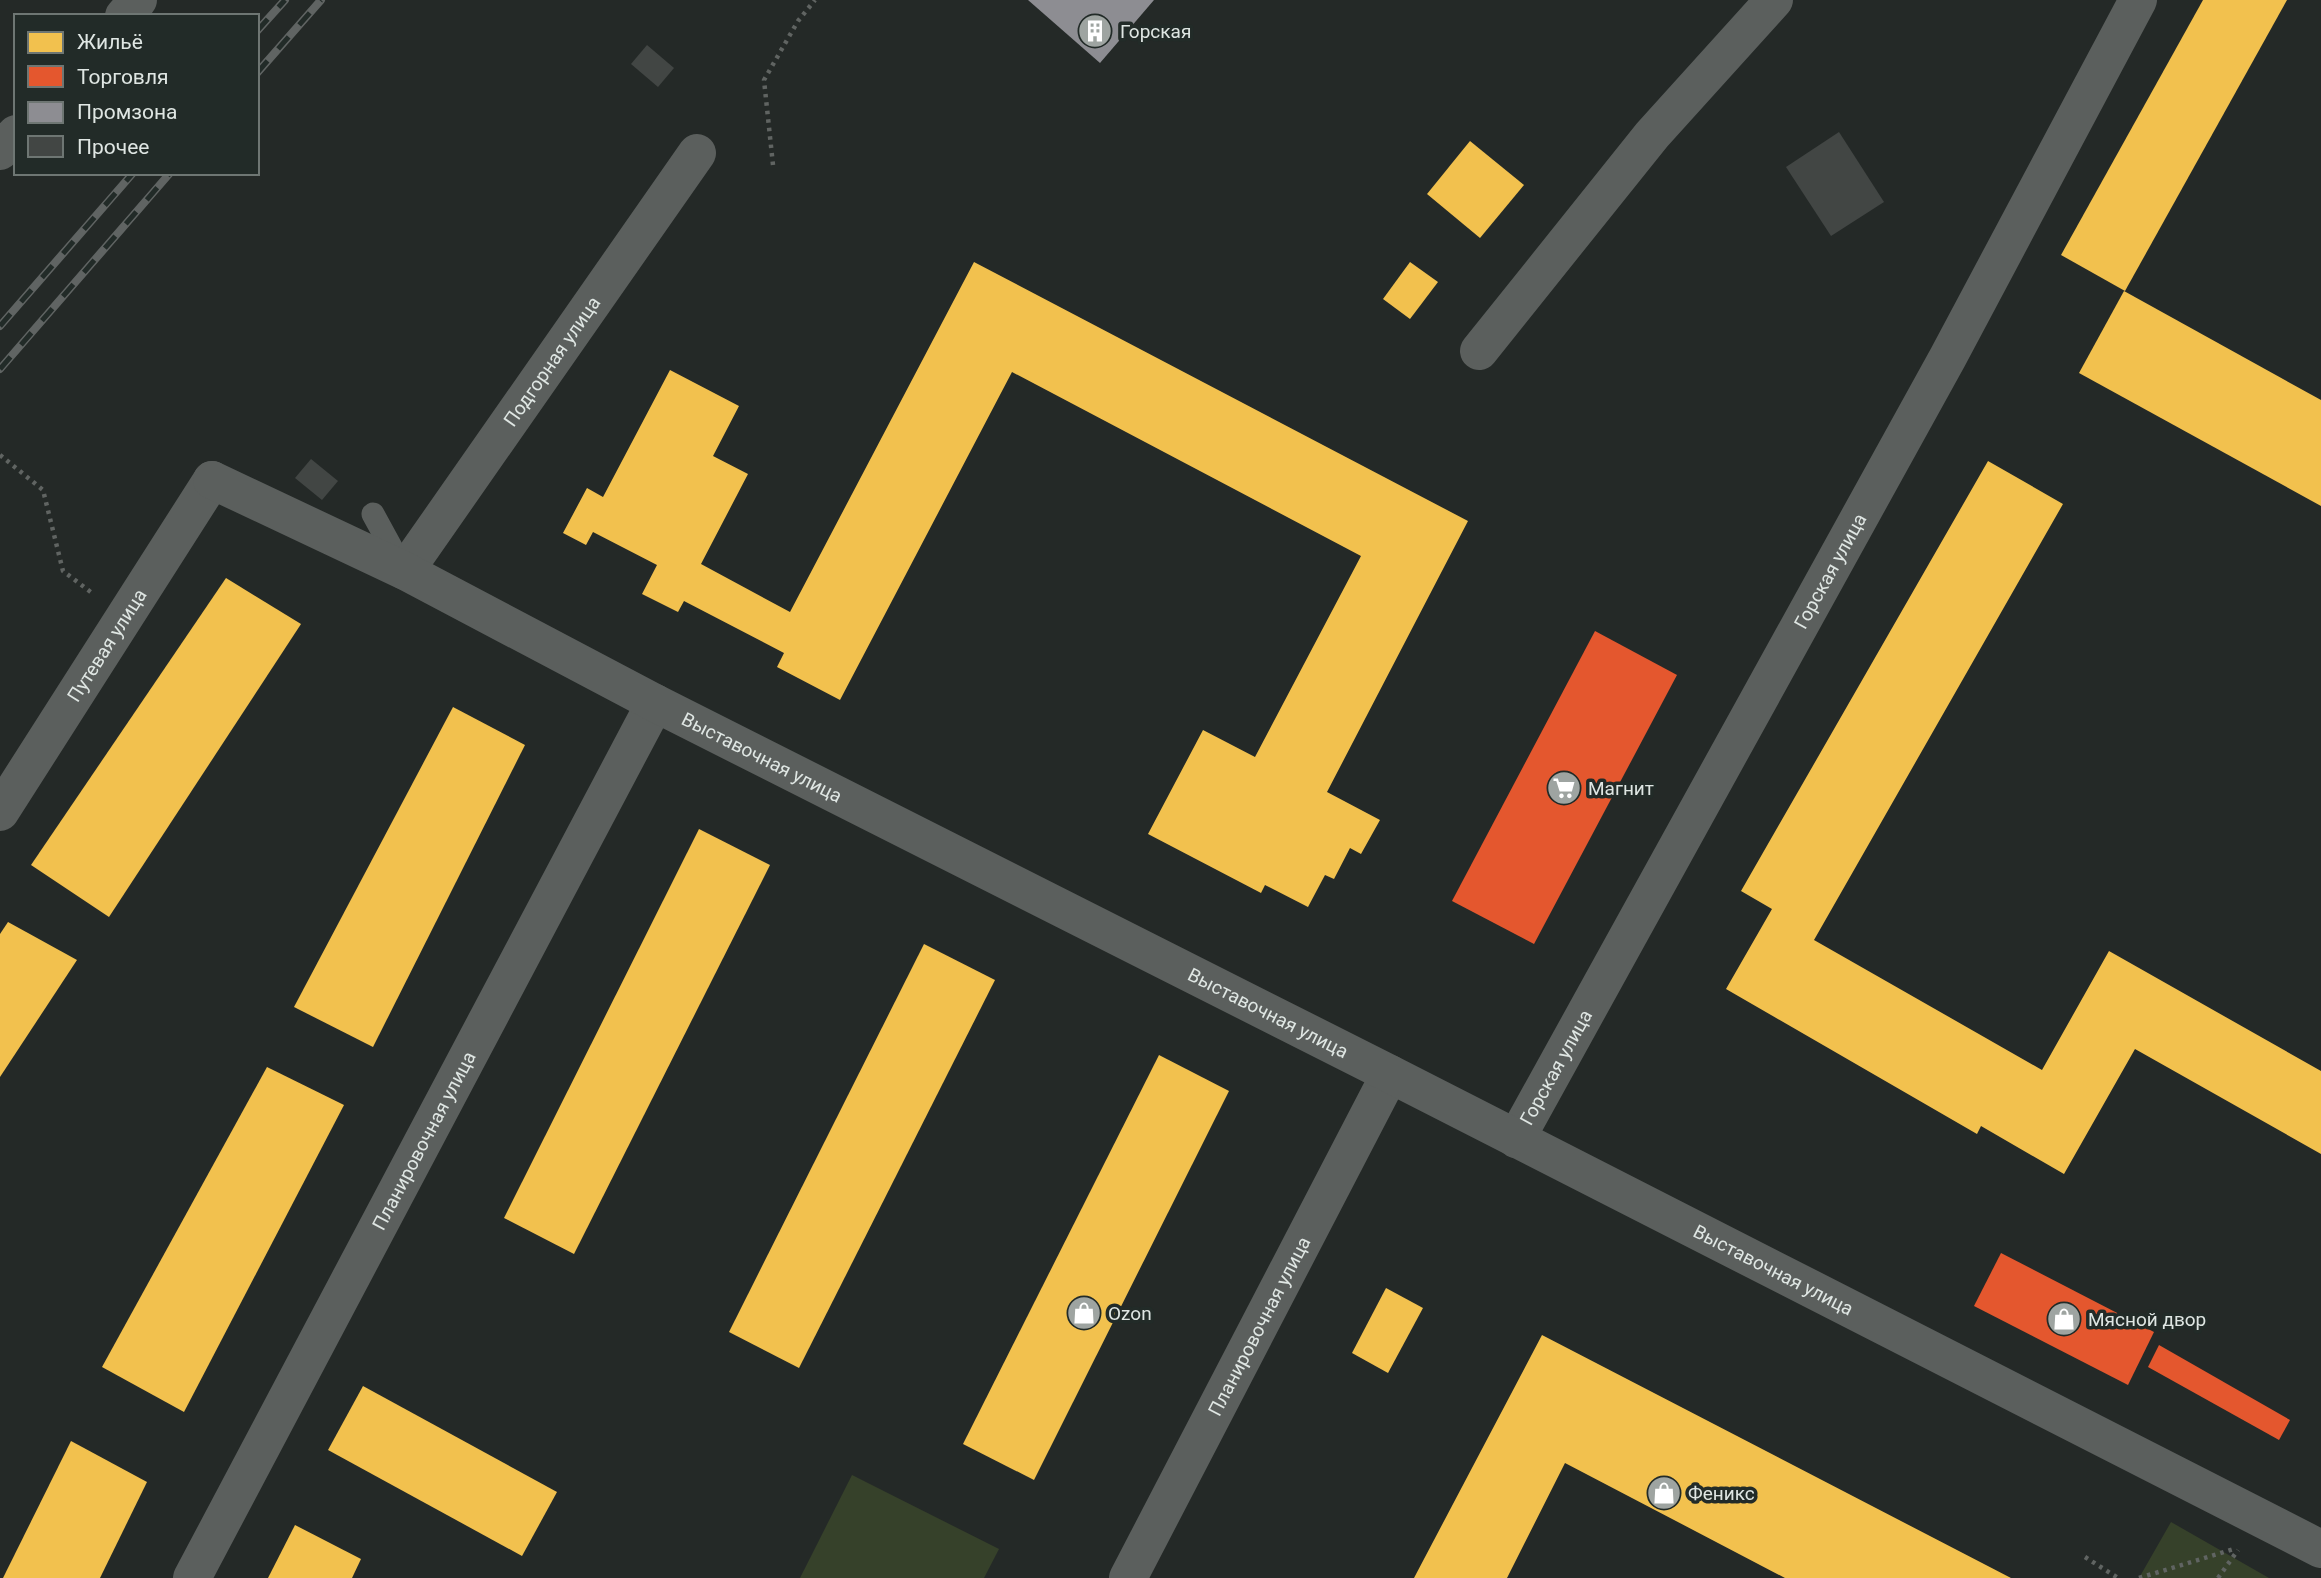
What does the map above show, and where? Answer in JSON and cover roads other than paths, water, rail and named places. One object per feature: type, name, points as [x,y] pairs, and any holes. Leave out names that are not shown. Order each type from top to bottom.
[{"type":"street","points":[[126,14],[138,0]]},
{"type":"street","points":[[1479,351],[1651,135],[1774,0]]},
{"type":"street","name":"Горская улица","points":[[1516,1139],[1948,357],[2138,0]]},
{"type":"street","points":[[0,151],[14,136]]},
{"type":"street","name":"Подгорная улица","points":[[405,572],[697,153]]},
{"type":"street","name":"Выставочная улица","points":[[212,480],[405,572],[654,703],[1390,1074],[2321,1549]]},
{"type":"street","name":"Путевая улица","points":[[0,812],[212,480]]},
{"type":"street","name":"Планировочная улица","points":[[192,1578],[654,703]]},
{"type":"street","name":"Планировочная улица","points":[[1128,1578],[1390,1074]]},
{"type":"lane","points":[[373,513],[405,572]]},
{"type":"railway","points":[[259,29],[285,0]]},
{"type":"railway","points":[[259,71],[321,0]]},
{"type":"railway","points":[[0,326],[131,175]]},
{"type":"railway","points":[[0,369],[168,175]]},
{"type":"place","name":"Горская","points":[[1095,31]]},
{"type":"place","name":"Магнит","points":[[1564,788]]},
{"type":"place","name":"Ozon","points":[[1084,1313]]},
{"type":"place","name":"Мясной двор","points":[[2064,1319]]},
{"type":"place","name":"Феникс","points":[[1664,1493]]}]
